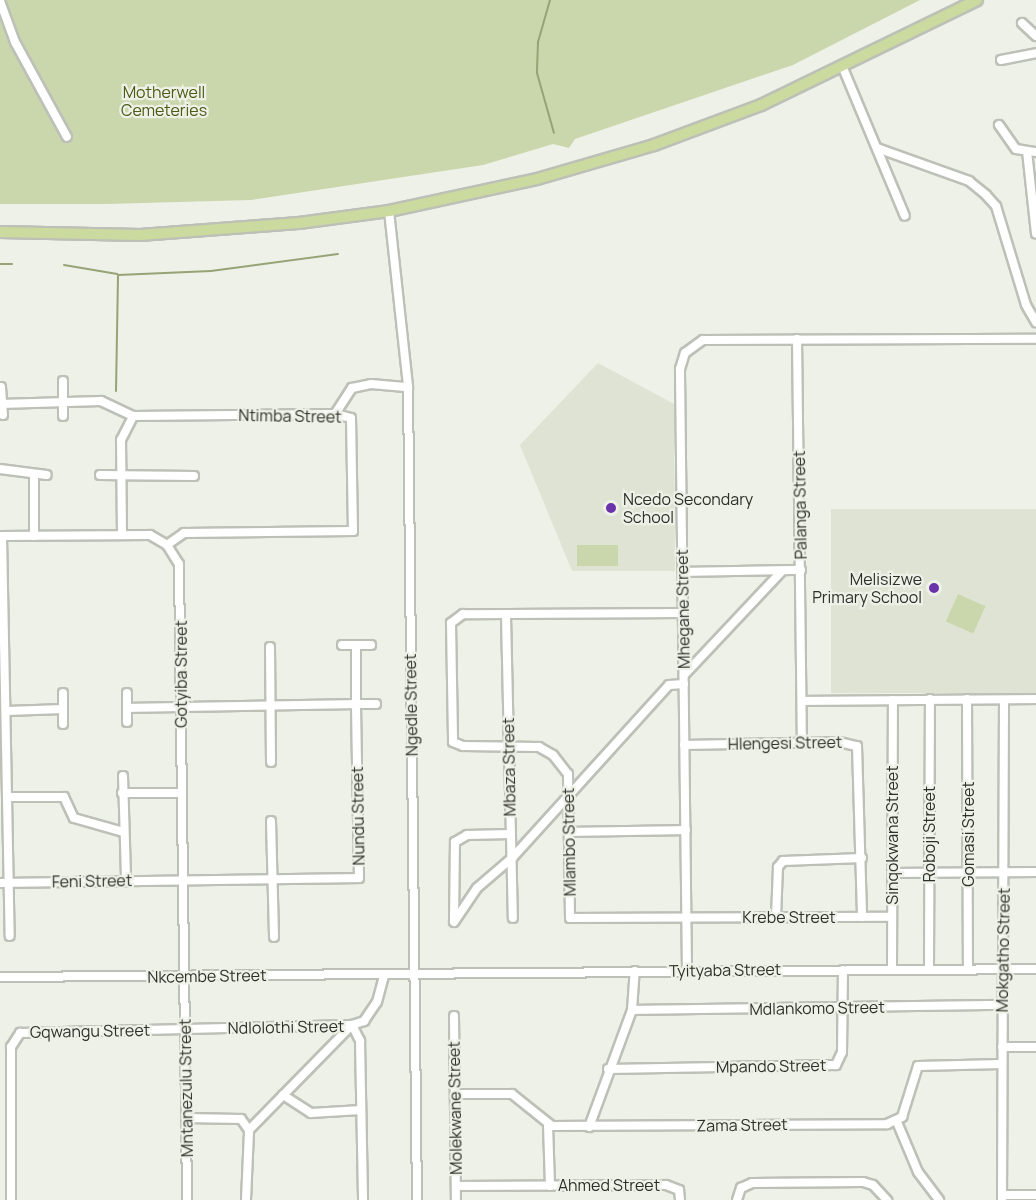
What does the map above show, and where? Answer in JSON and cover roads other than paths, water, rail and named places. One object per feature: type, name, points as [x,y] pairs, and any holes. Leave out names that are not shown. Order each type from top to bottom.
[{"type":"main road","points":[[0,231],[74,236],[195,232],[389,211],[604,161],[725,119],[843,68],[977,0]]},
{"type":"street","points":[[0,1],[15,42],[67,137]]},
{"type":"street","points":[[1022,23],[1036,36]]},
{"type":"street","points":[[1001,60],[1036,53]]},
{"type":"street","points":[[843,68],[905,216]]},
{"type":"street","points":[[999,126],[1010,145],[1031,151],[1036,234]]},
{"type":"street","points":[[877,148],[969,182],[986,195],[996,206],[1026,305],[1036,322]]},
{"type":"street","name":"Ngedle Street","points":[[389,211],[408,387],[417,1200]]},
{"type":"street","name":"Palanga Street","points":[[797,339],[802,742]]},
{"type":"street","name":"Mhegane Street","points":[[687,971],[680,369],[685,353],[703,340],[1036,339]]},
{"type":"street","points":[[63,381],[63,416]]},
{"type":"street","points":[[335,414],[352,388],[371,384],[408,387]]},
{"type":"street","points":[[1,387],[3,415]]},
{"type":"street","points":[[1,404],[106,401],[133,416],[121,434],[122,534]]},
{"type":"street","name":"Ntimba Street","points":[[133,416],[335,414],[353,422],[353,531],[184,533],[166,545]]},
{"type":"street","points":[[0,469],[34,476],[47,475]]},
{"type":"street","points":[[100,475],[194,476]]},
{"type":"street","points":[[34,476],[34,536]]},
{"type":"street","points":[[10,936],[4,883],[7,711],[1,536],[150,535],[166,545]]},
{"type":"street","name":"Gotyiba Street","points":[[166,545],[180,575],[185,976]]},
{"type":"street","points":[[683,572],[801,570]]},
{"type":"street","points":[[511,834],[467,835],[455,842],[454,922],[477,888],[513,857],[669,686],[684,680],[782,571]]},
{"type":"street","name":"Mlambo Street","points":[[683,613],[506,616],[463,614],[451,623],[450,737],[463,746],[534,746],[553,755],[568,774],[571,793],[570,918],[687,918]]},
{"type":"street","name":"Mbaza Street","points":[[506,616],[513,918]]},
{"type":"street","points":[[342,645],[371,645]]},
{"type":"street","name":"Nundu Street","points":[[183,881],[359,878],[356,646]]},
{"type":"street","points":[[270,647],[271,762]]},
{"type":"street","points":[[63,693],[63,724]]},
{"type":"street","points":[[126,693],[127,722]]},
{"type":"street","name":"Roboji Street","points":[[929,969],[930,699]]},
{"type":"street","name":"Gomasi Street","points":[[967,699],[968,969]]},
{"type":"street","points":[[802,701],[1036,699]]},
{"type":"street","name":"Sinqokwana Street","points":[[891,969],[893,700]]},
{"type":"street","name":"Mokgatho Street","points":[[1003,1197],[1004,700]]},
{"type":"street","points":[[127,708],[376,704]]},
{"type":"street","points":[[7,711],[63,709]]},
{"type":"street","name":"Hlengesi Street","points":[[684,745],[850,742],[859,749],[862,917]]},
{"type":"street","points":[[123,776],[126,880]]},
{"type":"street","points":[[122,792],[182,793]]},
{"type":"street","points":[[7,797],[64,796],[74,818],[123,832]]},
{"type":"street","points":[[271,821],[274,937]]},
{"type":"street","points":[[569,832],[686,830]]},
{"type":"street","points":[[776,917],[778,867],[783,861],[862,858]]},
{"type":"street","points":[[892,873],[1036,872]]},
{"type":"street","name":"Feni Street","points":[[4,883],[183,881]]},
{"type":"street","name":"Krebe Street","points":[[687,918],[891,917]]},
{"type":"street","name":"Mpando Street","points":[[608,1069],[836,1065],[842,1052],[843,969]]},
{"type":"street","name":"Tyityaba Street","points":[[414,975],[635,971],[1036,969]]},
{"type":"street","points":[[589,1127],[608,1069],[632,1010],[635,971]]},
{"type":"street","points":[[246,1200],[249,1130],[352,1025],[364,1021],[372,1011],[384,975]]},
{"type":"street","name":"Nkcembe Street","points":[[0,977],[414,975]]},
{"type":"street","name":"Mntanezulu Street","points":[[185,976],[187,1200]]},
{"type":"street","name":"Mdlankomo Street","points":[[632,1010],[1002,1005]]},
{"type":"street","name":"Molekwane Street","points":[[454,1016],[456,1200]]},
{"type":"street","name":"Ndlolothi Street","points":[[186,1030],[352,1025],[360,1041],[363,1200]]},
{"type":"street","name":"Gqwangu Street","points":[[11,1200],[11,1047],[16,1036],[25,1032],[186,1030]]},
{"type":"street","points":[[1002,1047],[1036,1047]]},
{"type":"street","points":[[939,1200],[918,1172],[897,1122],[918,1066],[1002,1064]]},
{"type":"street","points":[[455,1094],[512,1094],[548,1125],[550,1185]]},
{"type":"street","points":[[283,1095],[311,1113],[361,1110]]},
{"type":"street","points":[[186,1118],[239,1118],[249,1130]]},
{"type":"street","name":"Zama Street","points":[[548,1125],[589,1127],[897,1122]]},
{"type":"street","points":[[737,1200],[741,1188],[752,1183],[863,1182],[873,1185],[887,1200]]},
{"type":"street","name":"Ahmed Street","points":[[456,1186],[666,1185],[679,1190],[680,1200]]},
{"type":"street","points":[[1003,1197],[1036,1195]]},
{"type":"waterway","points":[[550,0],[538,42],[537,73],[554,133]]},
{"type":"waterway","points":[[116,391],[118,275],[211,271],[338,254]]},
{"type":"waterway","points":[[0,264],[12,264]]},
{"type":"waterway","points":[[64,265],[117,274]]},
{"type":"place","name":"Ncedo Secondary School","points":[[611,508]]},
{"type":"place","name":"Melisizwe Primary School","points":[[934,588]]},
{"type":"park label","name":"Motherwell Cemeteries","points":[[164,101]]}]
